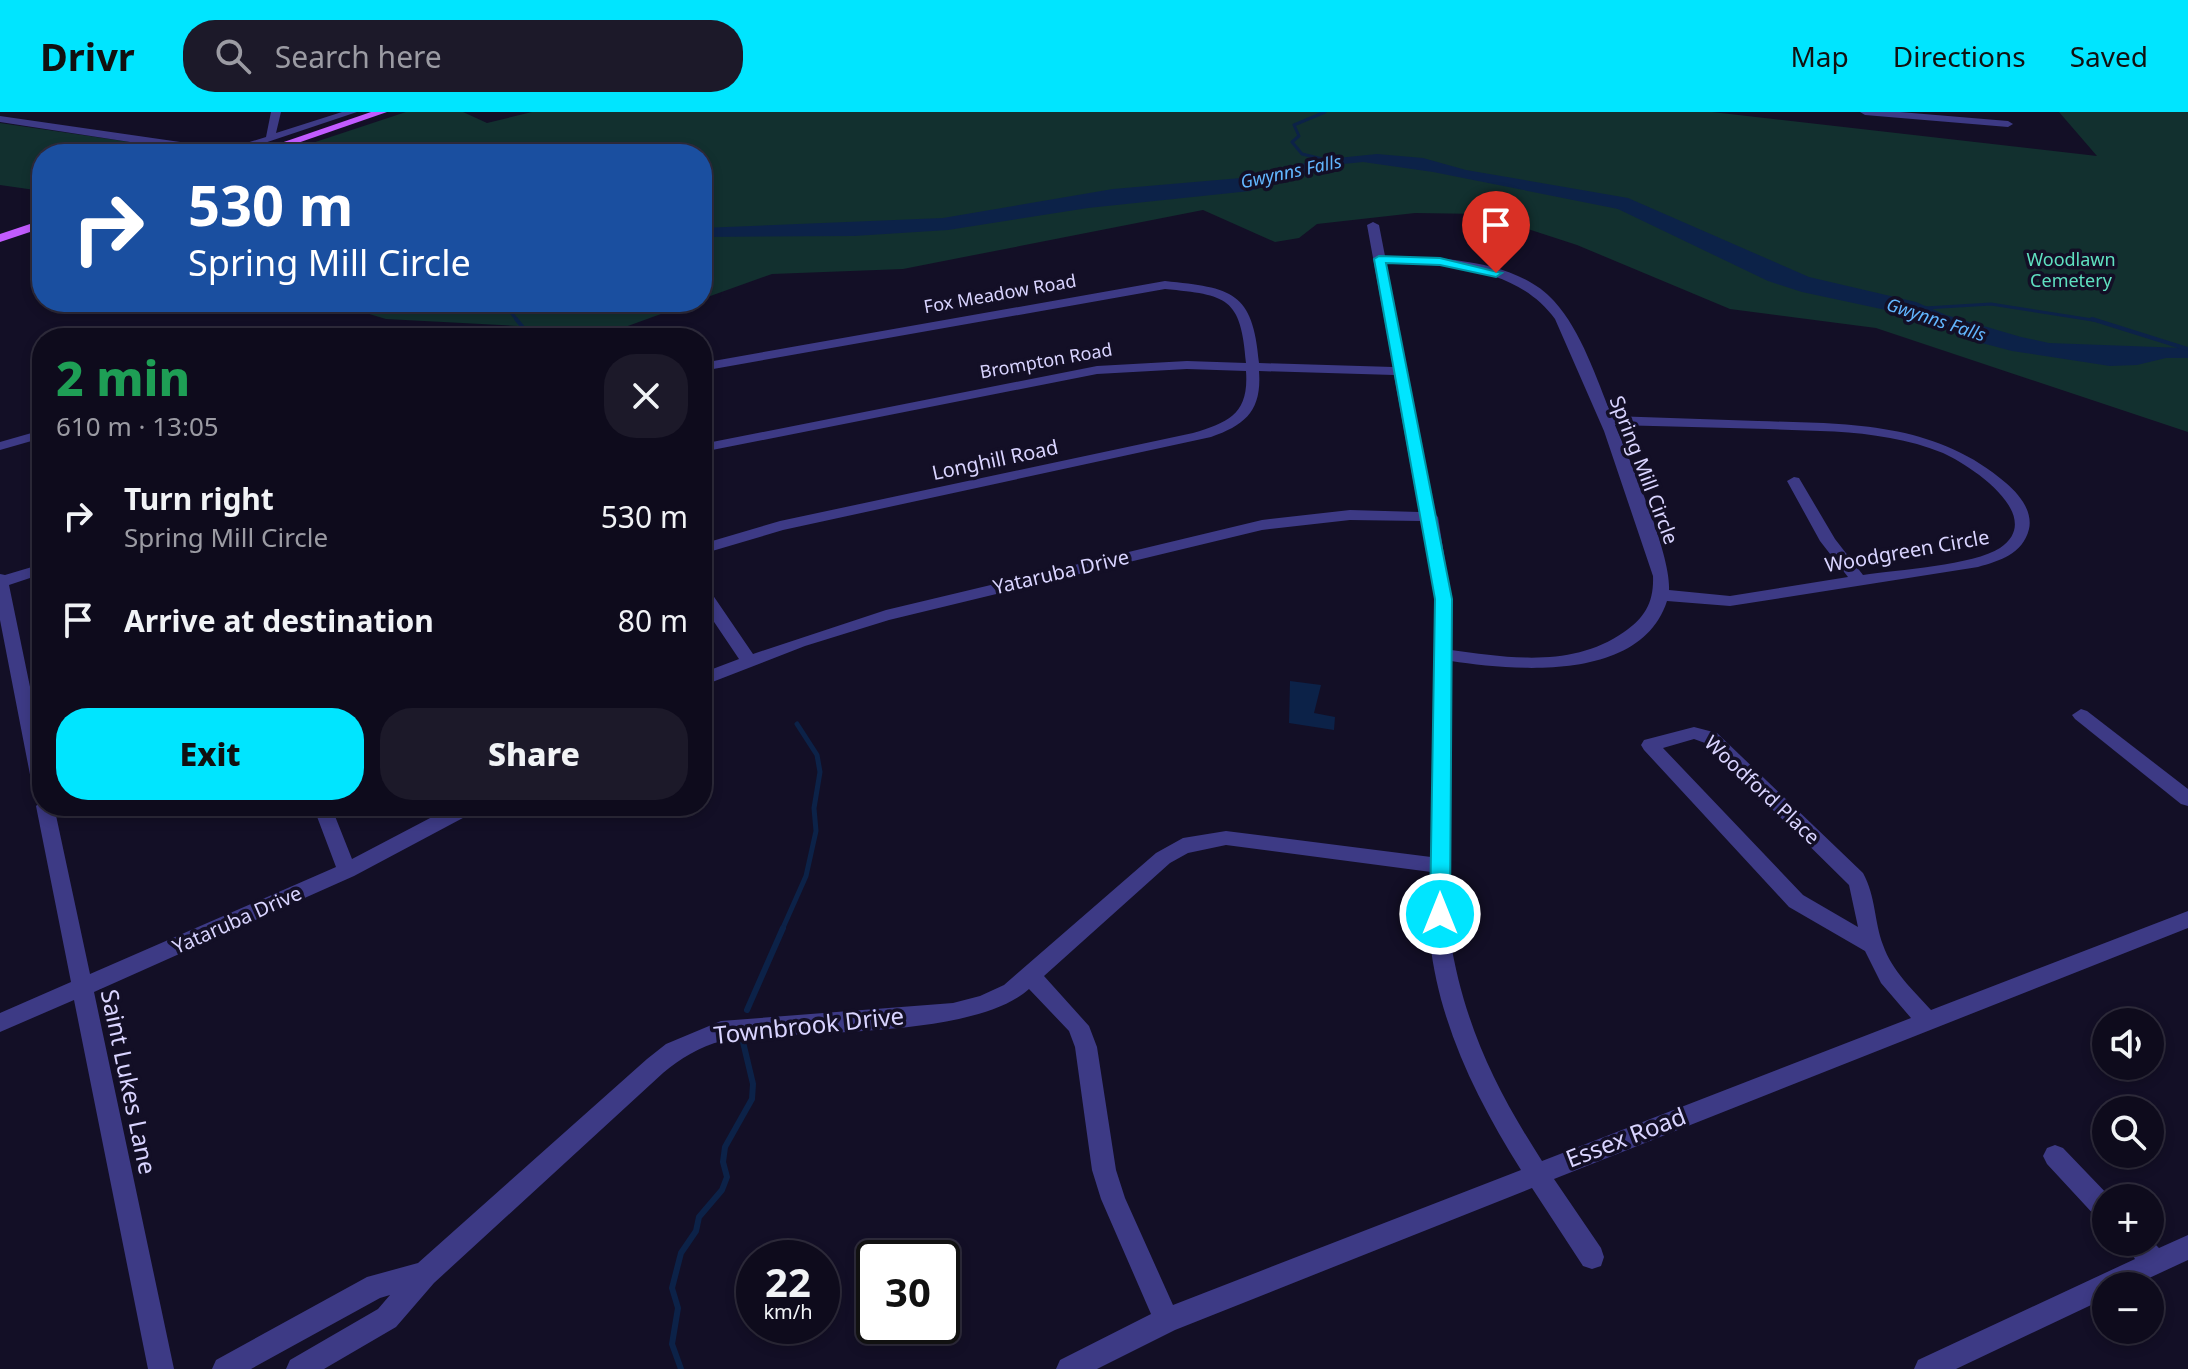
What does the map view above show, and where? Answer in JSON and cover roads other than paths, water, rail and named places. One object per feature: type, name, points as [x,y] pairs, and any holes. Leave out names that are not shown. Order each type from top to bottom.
[{"type":"main road","points":[[285,144],[382,112]]},
{"type":"main road","points":[[0,238],[32,227]]},
{"type":"street","points":[[270,139],[276,112]]},
{"type":"street","points":[[254,144],[352,112]]},
{"type":"street","points":[[1865,112],[2008,124]]},
{"type":"street","points":[[0,119],[177,144]]},
{"type":"street","points":[[1373,225],[1443,599],[1440,866],[1444,979],[1454,1015],[1491,1101],[1592,1257]]},
{"type":"street","name":"Spring Mill Circle","points":[[1379,259],[1440,262],[1477,268],[1516,281],[1546,299],[1568,326],[1657,559],[1663,595]]},
{"type":"street","name":"Fox Meadow Road","points":[[712,365],[1165,285],[1210,291],[1239,305],[1251,325],[1252,366]]},
{"type":"street","name":"Brompton Road","points":[[712,446],[1097,370],[1159,365],[1402,371]]},
{"type":"street","name":"Longhill Road","points":[[712,546],[780,526],[1214,432],[1228,426],[1248,409],[1254,389],[1252,366]]},
{"type":"street","name":"Woodgreen Circle","points":[[1605,420],[1888,432],[1960,456],[1996,480],[2018,508],[2023,521],[2021,533],[2007,551],[1994,558],[1730,601],[1663,595]]},
{"type":"street","points":[[0,446],[32,437]]},
{"type":"street","points":[[1794,481],[1828,541],[1859,581]]},
{"type":"street","name":"Yataruba Drive","points":[[712,676],[749,660],[886,615],[1262,525],[1350,515],[1430,517]]},
{"type":"street","points":[[32,572],[0,581],[32,740]]},
{"type":"street","points":[[1443,654],[1527,665],[1583,659],[1630,638],[1656,610],[1663,595]]},
{"type":"street","points":[[712,606],[749,660]]},
{"type":"street","points":[[2081,715],[2188,799]]},
{"type":"street","name":"Woodford Place","points":[[1872,945],[1796,901],[1650,745],[1694,733],[1711,738],[1856,879],[1862,890],[1872,945],[1888,977],[1927,1021]]},
{"type":"street","name":"Saint Lukes Lane","points":[[47,816],[161,1369]]},
{"type":"street","points":[[326,816],[347,871]]},
{"type":"street","name":"Yataruba Drive","points":[[0,1023],[347,871],[450,816]]},
{"type":"street","name":"Townbrook Drive","points":[[299,1369],[387,1318],[425,1274],[655,1066],[694,1040],[746,1028],[953,1012],[984,1004],[1031,976],[1163,858],[1206,839],[1246,839],[1440,866]]},
{"type":"street","name":"Essex Road","points":[[1069,1369],[1167,1320],[2188,919]]},
{"type":"street","points":[[1031,976],[1078,1026],[1086,1047],[1104,1170],[1113,1199],[1167,1320]]},
{"type":"street","points":[[2055,1156],[2092,1195]]},
{"type":"street","points":[[1927,1369],[2188,1247]]},
{"type":"street","points":[[2149,1256],[2155,1262]]},
{"type":"street","name":"Townbrook Drive","points":[[225,1369],[376,1286],[425,1274]]},
{"type":"water","name":"Gwynns Falls","points":[[1377,154],[1423,158],[1466,170],[1628,198],[1809,277],[1916,302],[1946,315],[2049,343],[2188,348],[2188,358],[2110,366],[2012,351],[1978,342],[1914,316],[1802,292],[1768,281],[1618,209],[1433,172],[1363,162],[1333,165],[1250,191],[1088,208],[948,230],[854,236],[712,237],[712,228],[943,218],[1113,189],[1241,178],[1318,160]]},
{"type":"water","points":[[1290,681],[1321,685],[1314,713],[1335,717],[1334,730],[1289,723]]},
{"type":"waterway","points":[[1325,112],[1294,125],[1299,136],[1292,142],[1302,154],[1331,161]]},
{"type":"waterway","points":[[1925,308],[1991,304],[2098,321]]},
{"type":"waterway","points":[[511,312],[518,321]]},
{"type":"waterway","points":[[516,319],[524,328]]},
{"type":"waterway","points":[[2092,319],[2098,321]]},
{"type":"waterway","points":[[2098,321],[2188,349]]},
{"type":"waterway","points":[[782,930],[806,876],[816,831],[814,808],[820,772],[817,755],[797,724]]},
{"type":"waterway","points":[[747,1010],[783,928]]},
{"type":"waterway","points":[[681,1369],[672,1344],[678,1308],[672,1288],[681,1253],[696,1231],[699,1217],[722,1190],[727,1177],[723,1162],[725,1147],[752,1099],[753,1084],[743,1042]]},
{"type":"park label","name":"Woodlawn Cemetery","points":[[2071,270]]}]
